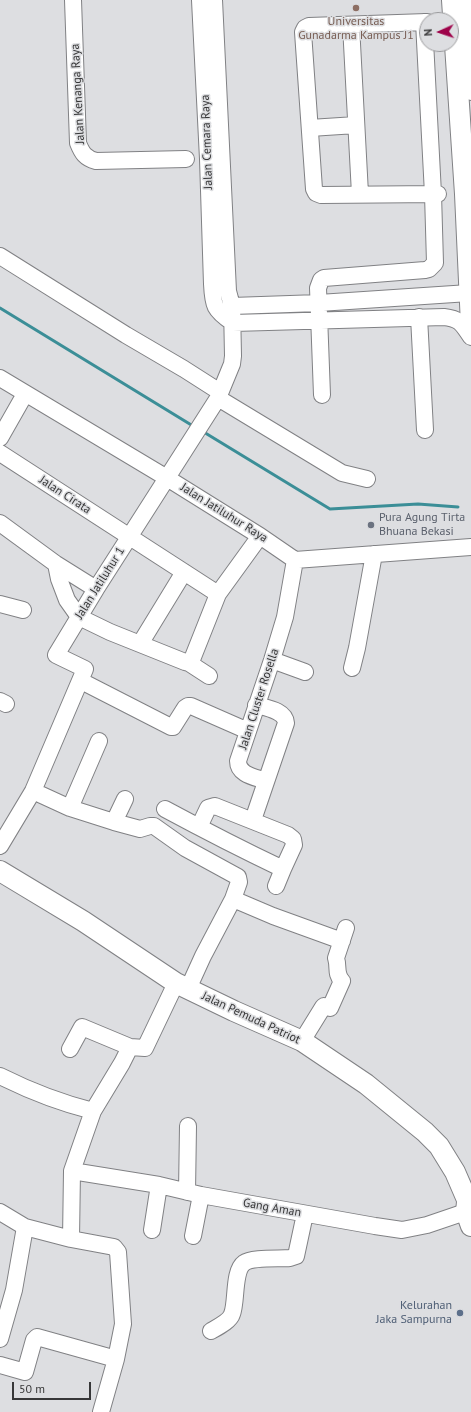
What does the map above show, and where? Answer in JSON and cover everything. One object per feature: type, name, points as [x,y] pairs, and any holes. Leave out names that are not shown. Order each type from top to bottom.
[{"type":"highway","points":[[466,0],[471,89]]},
{"type":"main road","points":[[452,0],[471,325]]},
{"type":"main road","name":"Jalan Pemuda Patriot","points":[[0,871],[77,918],[182,986],[302,1041],[366,1084],[425,1132],[439,1146],[449,1160],[461,1184],[469,1212]]},
{"type":"street","name":"Jalan Kenanga Raya","points":[[73,0],[78,143],[85,156],[96,161],[186,159]]},
{"type":"street","name":"Jalan Cemara Raya","points":[[200,0],[228,291],[232,306]]},
{"type":"street","name":"Jalan Cemara Raya","points":[[214,0],[215,159],[212,284],[214,304],[221,315],[232,323]]},
{"type":"street","points":[[419,22],[309,26],[305,28],[304,32],[315,192],[316,194],[321,195],[436,194]]},
{"type":"street","points":[[351,25],[360,194]]},
{"type":"street","points":[[322,395],[318,288],[321,280],[324,278],[425,270],[433,266],[435,258],[436,194],[427,52]]},
{"type":"street","points":[[310,128],[356,126]]},
{"type":"street","points":[[0,256],[126,335],[184,369],[219,395],[342,474],[367,479]]},
{"type":"street","points":[[232,306],[470,297]]},
{"type":"street","name":"Jalan Jatiluhur 1","points":[[0,846],[32,791],[85,669],[56,655],[219,395],[232,364],[232,306]]},
{"type":"street","points":[[419,317],[425,430]]},
{"type":"street","points":[[232,323],[440,317],[454,318],[461,322],[471,337]]},
{"type":"street","name":"Jalan Jatiluhur Raya","points":[[0,378],[168,478],[295,560]]},
{"type":"street","points":[[0,438],[25,394]]},
{"type":"street","name":"Jalan Cirata","points":[[0,453],[218,594]]},
{"type":"street","points":[[0,523],[56,564],[96,589]]},
{"type":"street","points":[[189,662],[193,657],[218,594],[260,536]]},
{"type":"street","points":[[295,560],[471,547]]},
{"type":"street","points":[[352,668],[374,554]]},
{"type":"street","name":"Jalan Cluster Rosella","points":[[266,781],[246,774],[239,767],[238,760],[272,660],[288,601],[295,560]]},
{"type":"street","points":[[56,564],[59,579],[68,600],[79,617],[110,632],[185,662],[189,662],[209,676]]},
{"type":"street","points":[[140,644],[184,572]]},
{"type":"street","points":[[0,604],[23,610]]},
{"type":"street","points":[[272,660],[305,672]]},
{"type":"street","points":[[87,684],[171,728],[185,708],[191,706],[248,731]]},
{"type":"street","points":[[253,820],[286,723],[285,719],[279,712],[256,705]]},
{"type":"street","points":[[70,808],[98,740]]},
{"type":"street","points":[[32,791],[70,808],[114,822],[140,829],[154,826],[185,848],[238,877],[239,882],[233,899],[203,956],[182,986],[145,1048],[130,1047],[82,1027],[70,1049]]},
{"type":"street","points":[[114,822],[125,799]]},
{"type":"street","points":[[199,827],[208,808],[213,806],[220,807],[278,830],[293,839],[294,845],[276,886]]},
{"type":"street","points":[[166,809],[283,869]]},
{"type":"street","points":[[233,899],[273,916],[344,934],[336,958],[338,963],[337,974],[342,981],[330,1008],[323,1007],[302,1041]]},
{"type":"street","points":[[71,1239],[72,1171],[93,1111],[130,1047]]},
{"type":"street","points":[[0,1076],[26,1089],[79,1108],[93,1111]]},
{"type":"street","points":[[188,1126],[194,1194],[193,1236]]},
{"type":"street","name":"Gang Aman","points":[[72,1171],[159,1185],[194,1194],[402,1230],[427,1225],[469,1212]]},
{"type":"street","points":[[152,1230],[159,1185]]},
{"type":"street","points":[[0,1212],[25,1227],[71,1239],[114,1247],[118,1252],[123,1324],[116,1359],[101,1412]]},
{"type":"street","points":[[211,1331],[232,1315],[239,1271],[243,1264],[251,1261],[290,1258],[296,1256],[305,1214]]},
{"type":"street","points":[[0,1338],[14,1290],[25,1227]]},
{"type":"street","points":[[0,1365],[25,1372],[34,1340],[37,1337],[116,1359]]},
{"type":"waterway","points":[[0,308],[193,426]]},
{"type":"waterway","points":[[202,431],[330,509],[418,504],[458,507]]},
{"type":"place","name":"Universitas Gunadarma Kampus J1","points":[[356,8]]},
{"type":"place","name":"Pura Agung Tirta Bhuana Bekasi","points":[[371,525]]},
{"type":"place","name":"Kelurahan Jaka Sampurna","points":[[460,1313]]}]
